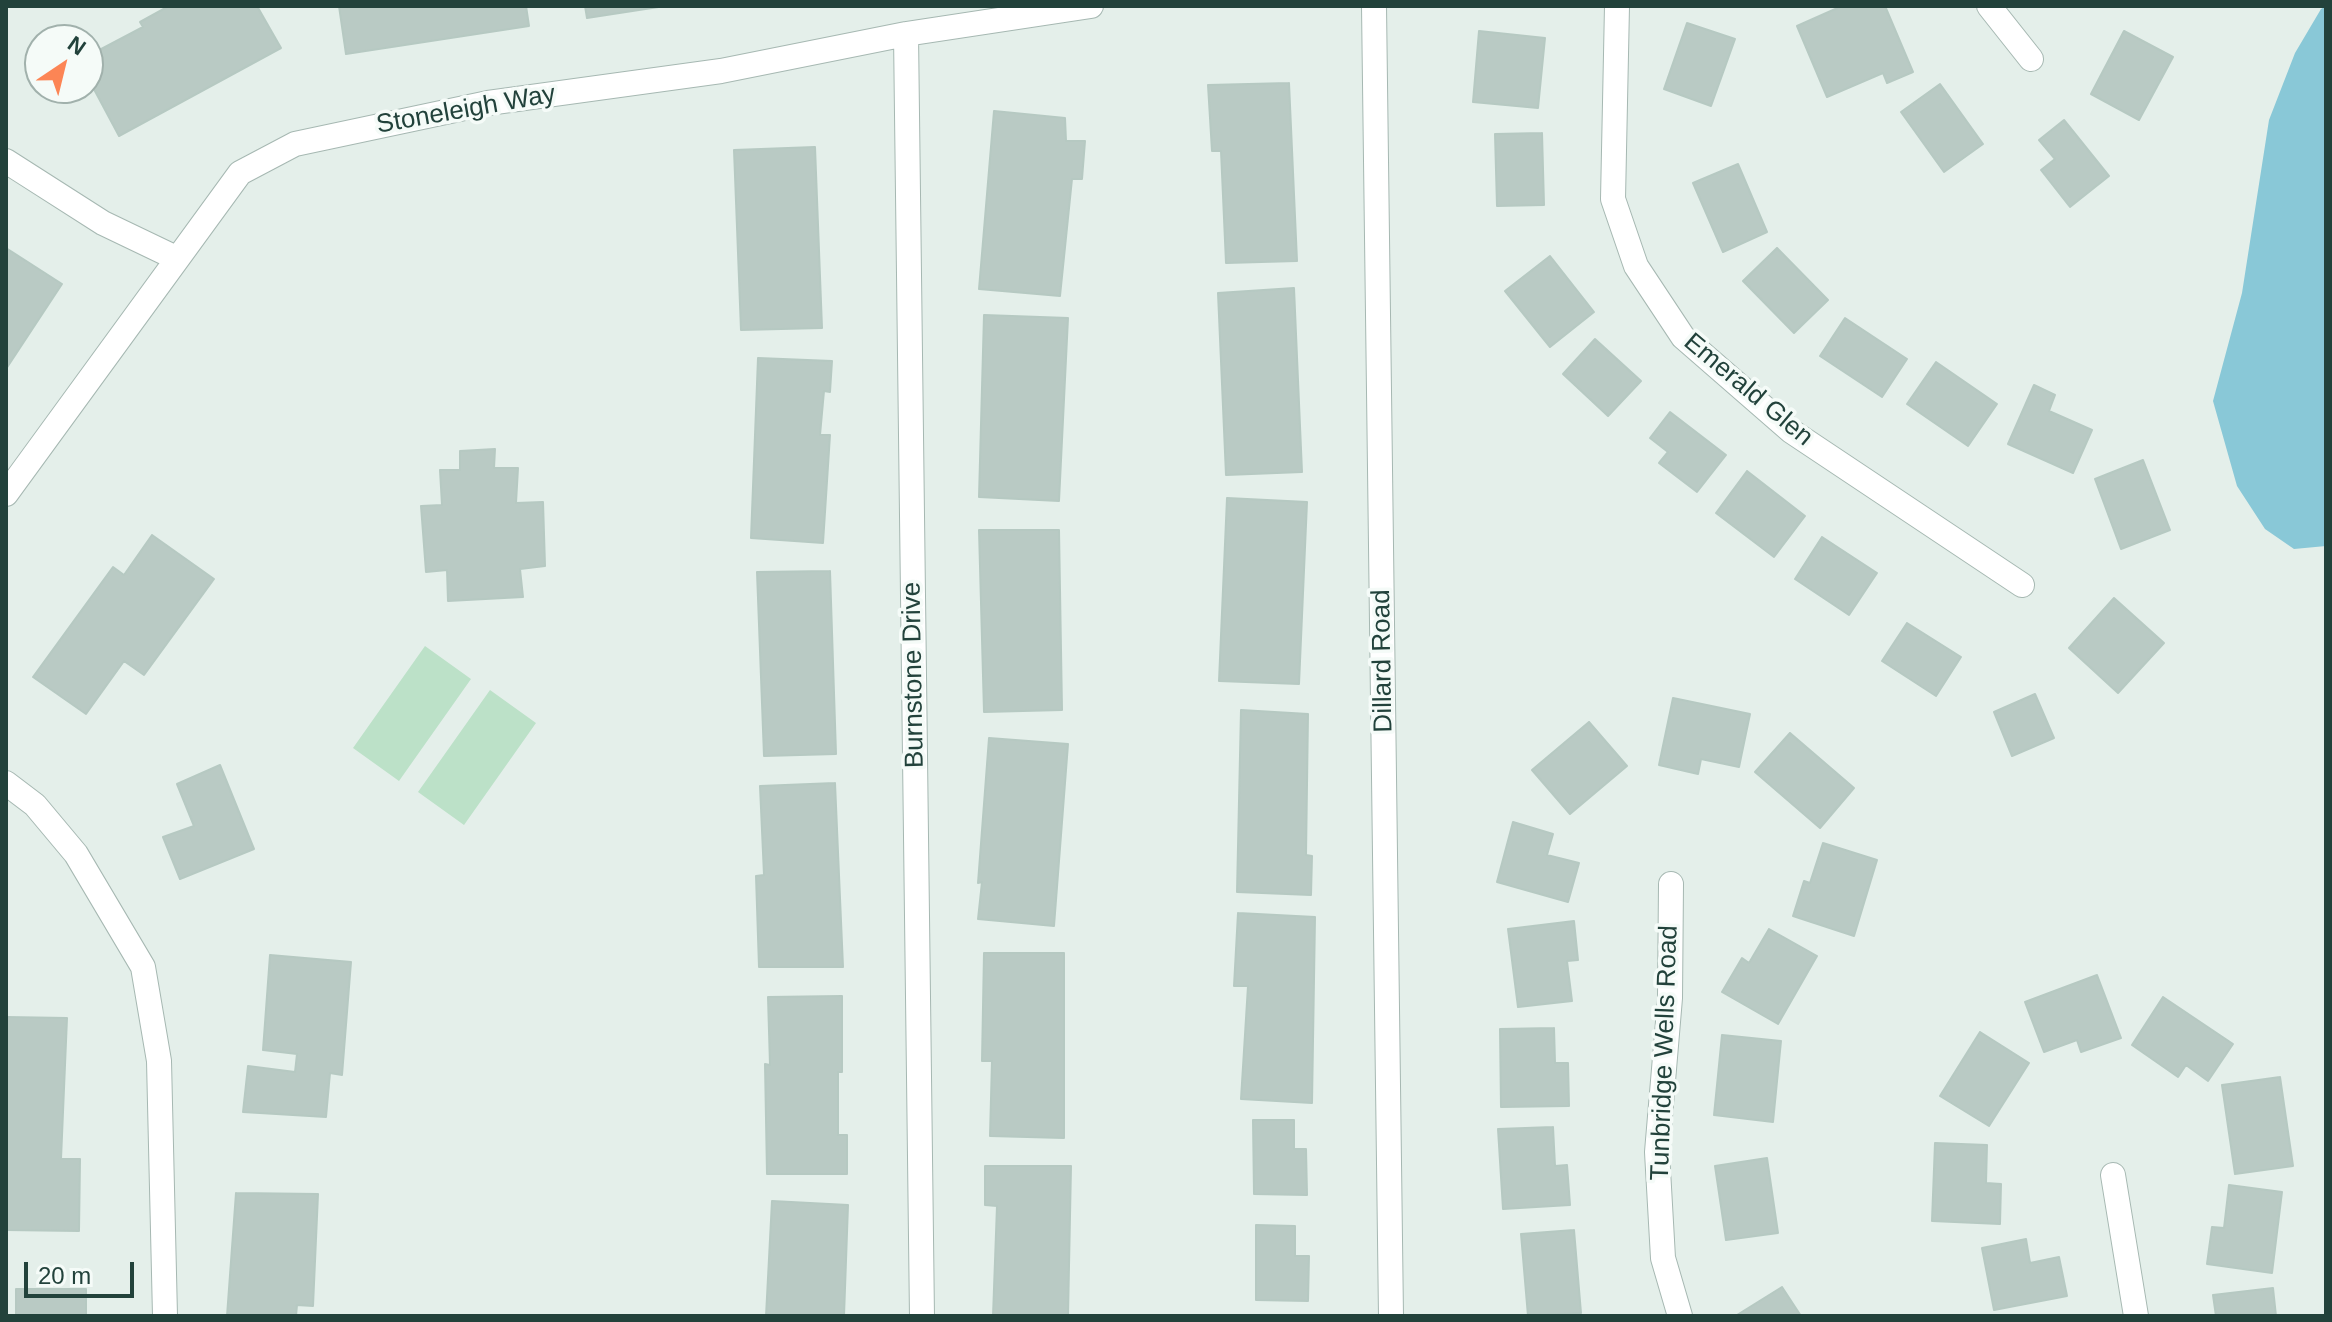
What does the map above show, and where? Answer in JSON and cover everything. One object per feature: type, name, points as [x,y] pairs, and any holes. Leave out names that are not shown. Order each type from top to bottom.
[{"type":"street","name":"Stoneleigh Way","points":[[6,494],[240,173],[295,144],[488,103],[721,71],[906,34],[1091,6]]},
{"type":"street","name":"Dillard Road","points":[[1374,6],[1391,1316]]},
{"type":"street","name":"Emerald Glen","points":[[1617,6],[1613,199],[1636,266],[1683,337],[1791,431],[2022,585]]},
{"type":"street","points":[[1989,6],[2031,59]]},
{"type":"street","name":"Burnstone Drive","points":[[906,34],[922,1316]]},
{"type":"street","points":[[6,161],[103,223],[176,258]]},
{"type":"street","points":[[6,783],[35,805],[76,854],[143,967],[159,1061],[165,1316]]},
{"type":"street","name":"Tunbridge Wells Road","points":[[1671,884],[1670,998],[1657,1152],[1663,1258],[1680,1316]]},
{"type":"street","points":[[2113,1175],[2136,1316]]},
{"type":"green space","points":[[425,646],[471,679],[399,781],[353,748]]},
{"type":"green space","points":[[490,690],[536,723],[464,825],[418,792]]},
{"type":"water","points":[[2326,6],[2326,546],[2294,549],[2265,529],[2237,486],[2213,401],[2242,293],[2269,120],[2295,53],[2321,9]]},
{"type":"building","points":[[169,6],[257,6],[281,48],[119,136],[102,104],[104,48],[143,27],[140,22]]},
{"type":"building","points":[[339,6],[526,6],[529,26],[346,54]]},
{"type":"building","points":[[585,6],[665,6],[587,18]]},
{"type":"building","points":[[1842,6],[1885,6],[1913,72],[1887,83],[1883,73],[1827,97],[1797,26]]},
{"type":"building","points":[[1687,23],[1735,39],[1711,106],[1664,89]]},
{"type":"building","points":[[1479,31],[1545,38],[1538,108],[1473,102]]},
{"type":"building","points":[[2124,31],[2173,57],[2139,120],[2091,94]]},
{"type":"building","points":[[1289,83],[1297,261],[1226,263],[1221,151],[1212,151],[1208,85]]},
{"type":"building","points":[[1940,84],[1983,144],[1944,172],[1901,112]]},
{"type":"building","points":[[994,111],[1065,118],[1066,141],[1085,141],[1082,179],[1072,179],[1060,296],[979,289]]},
{"type":"building","points":[[2064,120],[2109,176],[2070,207],[2041,170],[2055,159],[2039,140]]},
{"type":"building","points":[[1542,133],[1544,205],[1497,206],[1495,134]]},
{"type":"building","points":[[815,147],[822,328],[741,330],[734,150]]},
{"type":"building","points":[[1738,164],[1767,232],[1723,252],[1693,183]]},
{"type":"building","points":[[6,248],[62,284],[6,369]]},
{"type":"building","points":[[1777,248],[1828,300],[1794,333],[1743,281]]},
{"type":"building","points":[[1550,256],[1594,312],[1550,347],[1505,291]]},
{"type":"building","points":[[1294,288],[1302,472],[1226,475],[1218,293]]},
{"type":"building","points":[[984,315],[1068,318],[1059,501],[979,497]]},
{"type":"building","points":[[1845,318],[1907,359],[1882,397],[1820,356]]},
{"type":"building","points":[[1595,339],[1641,381],[1608,416],[1563,374]]},
{"type":"building","points":[[758,358],[832,361],[830,392],[824,391],[820,435],[830,435],[823,543],[751,538]]},
{"type":"building","points":[[1936,362],[1997,404],[1968,446],[1907,404]]},
{"type":"building","points":[[2034,385],[2055,395],[2049,411],[2092,430],[2073,473],[2008,444]]},
{"type":"building","points":[[1670,412],[1726,455],[1697,492],[1659,463],[1668,452],[1650,438]]},
{"type":"building","points":[[495,449],[494,468],[518,468],[516,503],[543,502],[545,566],[520,569],[523,597],[448,601],[447,570],[426,572],[421,506],[442,505],[440,470],[460,470],[460,451]]},
{"type":"building","points":[[2143,460],[2170,530],[2121,549],[2095,479]]},
{"type":"building","points":[[1747,471],[1805,516],[1774,557],[1716,513]]},
{"type":"building","points":[[1227,498],[1307,502],[1299,684],[1219,681]]},
{"type":"building","points":[[979,530],[1059,530],[1062,710],[984,712]]},
{"type":"building","points":[[152,535],[214,579],[144,675],[124,661],[86,714],[33,677],[113,567],[124,575]]},
{"type":"building","points":[[1822,537],[1877,573],[1849,615],[1795,579]]},
{"type":"building","points":[[830,571],[836,754],[764,756],[757,572]]},
{"type":"building","points":[[2114,598],[2164,643],[2118,693],[2069,648]]},
{"type":"building","points":[[1907,623],[1961,657],[1936,696],[1882,661]]},
{"type":"building","points":[[2035,694],[2054,738],[2012,756],[1994,712]]},
{"type":"building","points":[[1673,698],[1750,714],[1739,767],[1701,759],[1698,774],[1659,765]]},
{"type":"building","points":[[1241,710],[1308,714],[1306,855],[1312,856],[1311,895],[1237,892]]},
{"type":"building","points":[[1589,722],[1627,766],[1570,814],[1532,770]]},
{"type":"building","points":[[1790,733],[1854,788],[1820,828],[1755,772]]},
{"type":"building","points":[[989,738],[1068,744],[1054,926],[978,919]]},
{"type":"building","points":[[220,765],[254,849],[180,879],[163,837],[194,826],[177,784]]},
{"type":"building","points":[[835,783],[843,967],[759,967],[756,876],[764,875],[760,786]]},
{"type":"building","points":[[1513,822],[1553,834],[1547,855],[1579,863],[1568,902],[1497,882]]},
{"type":"building","points":[[1823,843],[1877,860],[1854,936],[1793,916],[1804,881],[1810,883]]},
{"type":"building","points":[[1238,913],[1315,917],[1312,1103],[1241,1099],[1248,986],[1234,986]]},
{"type":"building","points":[[1574,921],[1578,960],[1567,961],[1572,1001],[1518,1007],[1508,929]]},
{"type":"building","points":[[1769,929],[1817,956],[1778,1024],[1722,992],[1742,958],[1749,963]]},
{"type":"building","points":[[984,953],[1064,953],[1064,1138],[990,1136],[992,1061],[982,1061]]},
{"type":"building","points":[[270,955],[351,962],[342,1075],[330,1073],[326,1117],[243,1112],[248,1066],[295,1072],[297,1054],[263,1050]]},
{"type":"building","points":[[2097,975],[2121,1038],[2081,1052],[2077,1040],[2044,1052],[2025,1002]]},
{"type":"building","points":[[842,996],[838,1135],[847,1135],[847,1174],[767,1174],[765,1064],[770,1065],[768,997]]},
{"type":"building","points":[[2163,997],[2233,1044],[2208,1081],[2186,1065],[2178,1077],[2132,1045]]},
{"type":"building","points":[[6,1017],[67,1018],[61,1159],[80,1159],[79,1231],[6,1230]]},
{"type":"building","points":[[1554,1028],[1555,1063],[1568,1063],[1569,1106],[1501,1107],[1500,1029]]},
{"type":"building","points":[[1980,1032],[2029,1063],[1989,1126],[1940,1096]]},
{"type":"building","points":[[1722,1035],[1781,1041],[1773,1122],[1714,1115]]},
{"type":"building","points":[[2280,1077],[2293,1166],[2235,1174],[2222,1085]]},
{"type":"building","points":[[1253,1120],[1294,1120],[1294,1149],[1306,1149],[1307,1195],[1254,1194]]},
{"type":"building","points":[[1553,1127],[1555,1166],[1567,1165],[1570,1205],[1503,1209],[1498,1129]]},
{"type":"building","points":[[1935,1143],[1987,1145],[1986,1183],[2001,1184],[2000,1224],[1932,1221]]},
{"type":"building","points":[[1767,1158],[1778,1233],[1726,1240],[1715,1166]]},
{"type":"building","points":[[985,1166],[1071,1166],[1068,1316],[993,1316],[997,1206],[985,1205]]},
{"type":"building","points":[[2229,1185],[2282,1192],[2272,1273],[2207,1264],[2212,1227],[2224,1228]]},
{"type":"building","points":[[236,1193],[318,1194],[313,1306],[297,1305],[296,1316],[227,1316]]},
{"type":"building","points":[[772,1201],[848,1205],[844,1316],[766,1316]]},
{"type":"building","points":[[1256,1225],[1295,1226],[1295,1256],[1309,1256],[1308,1301],[1256,1300]]},
{"type":"building","points":[[1574,1230],[1581,1313],[1528,1316],[1521,1234]]},
{"type":"building","points":[[2026,1239],[2030,1263],[2059,1257],[2067,1296],[1994,1310],[1982,1248]]},
{"type":"building","points":[[1782,1287],[1801,1316],[1737,1315]]},
{"type":"building","points":[[2273,1288],[2276,1316],[2216,1316],[2213,1295]]},
{"type":"building","points":[[16,1289],[86,1289],[86,1316],[16,1316]]}]
